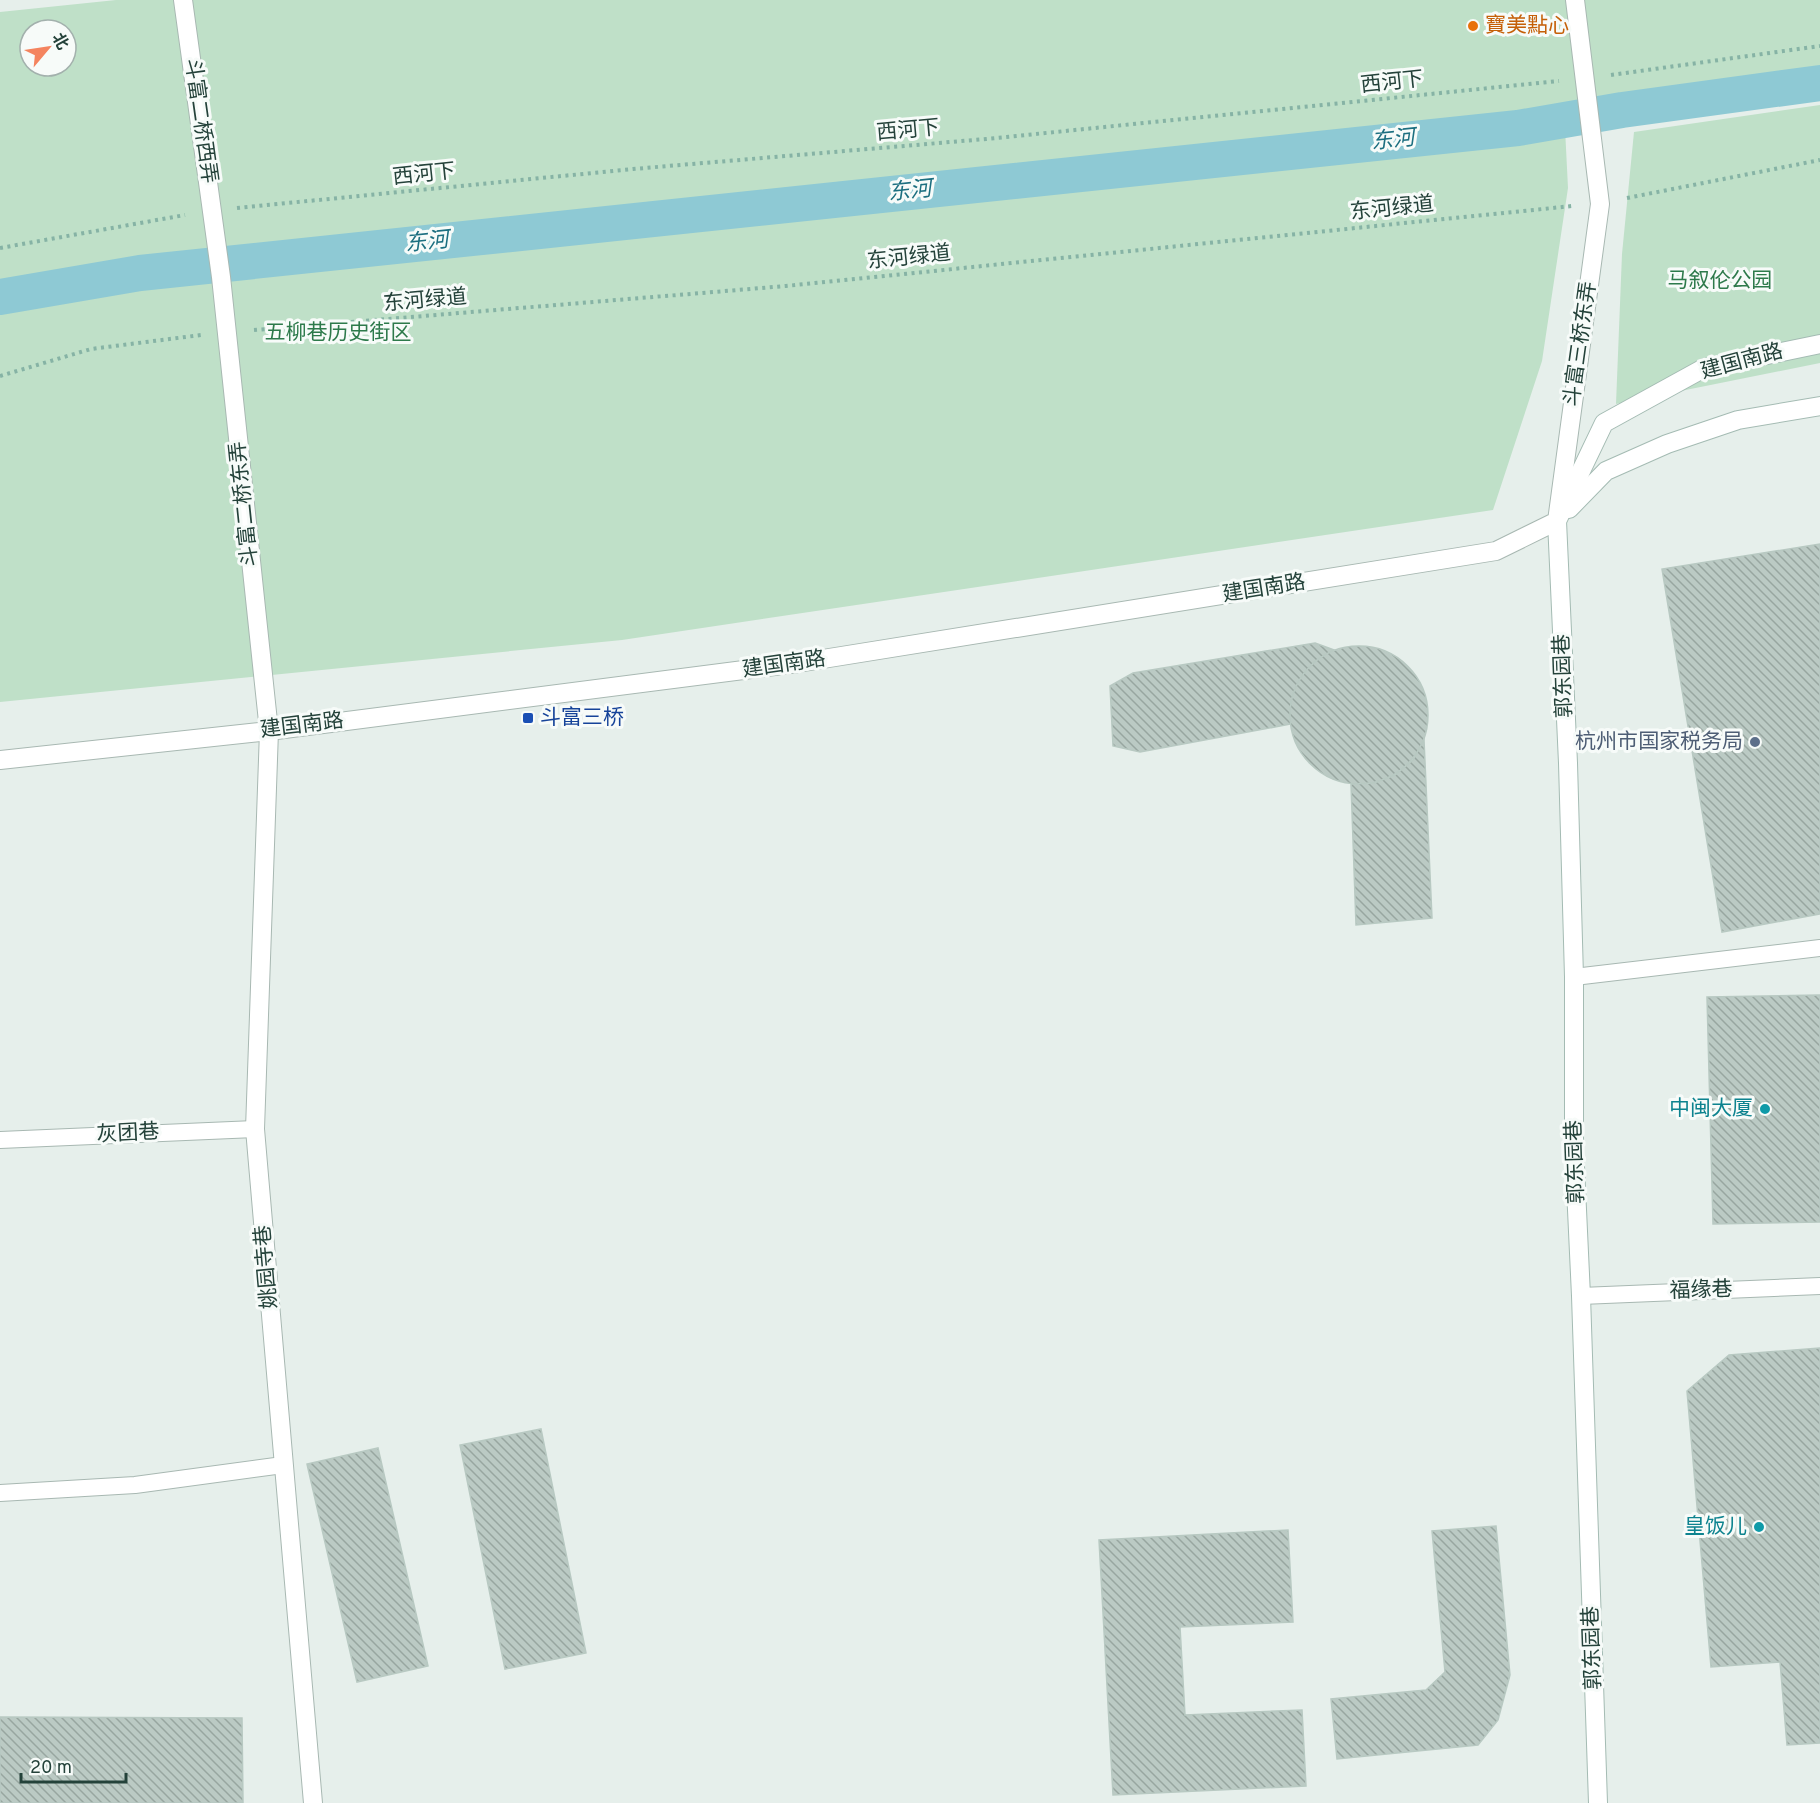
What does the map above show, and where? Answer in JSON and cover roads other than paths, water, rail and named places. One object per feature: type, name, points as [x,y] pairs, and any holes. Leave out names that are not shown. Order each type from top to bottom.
[{"type":"street","name":"斗富二桥西弄","points":[[183,0],[221,277]]},
{"type":"street","name":"斗富三桥东弄","points":[[1557,521],[1600,204],[1575,0]]},
{"type":"street","name":"斗富二桥东弄","points":[[221,277],[269,731]]},
{"type":"street","name":"建国南路","points":[[1557,521],[1604,423],[1704,368],[1820,344]]},
{"type":"street","name":"建国南路","points":[[0,760],[269,731],[798,663],[1496,551],[1557,521],[1606,471],[1657,449],[1738,420],[1820,406]]},
{"type":"street","name":"郭东园巷","points":[[1557,521],[1568,763],[1574,977],[1574,1145],[1598,1803]]},
{"type":"street","name":"姚园寺巷","points":[[269,731],[255,1129],[313,1803]]},
{"type":"lane","points":[[1574,977],[1820,948]]},
{"type":"lane","name":"灰团巷","points":[[0,1140],[255,1129]]},
{"type":"lane","name":"福缘巷","points":[[1581,1296],[1820,1286]]},
{"type":"lane","points":[[0,1492],[135,1485],[283,1465]]},
{"type":"waterway","name":"东河","points":[[0,297],[140,273],[1518,128],[1622,110],[1820,83]]},
{"type":"place","name":"寶美點心","points":[[1473,26]]},
{"type":"place","name":"斗富三桥","points":[[528,718]]},
{"type":"place","name":"杭州市国家税务局","points":[[1755,742]]},
{"type":"place","name":"中闽大厦","points":[[1765,1109]]},
{"type":"place","name":"皇饭儿","points":[[1759,1527]]},
{"type":"park label","name":"马叙伦公园","points":[[1720,281]]},
{"type":"park label","name":"五柳巷历史街区","points":[[338,333]]}]
